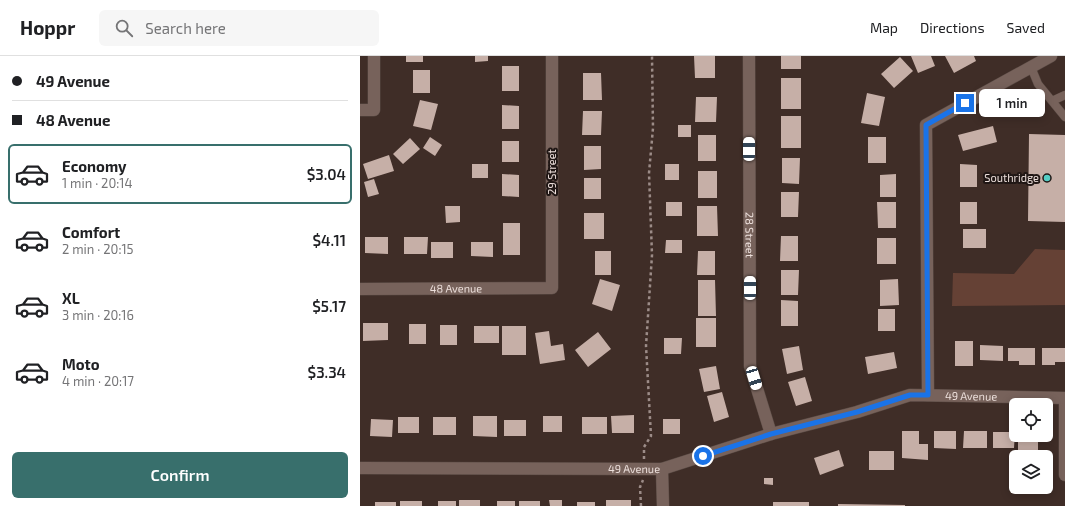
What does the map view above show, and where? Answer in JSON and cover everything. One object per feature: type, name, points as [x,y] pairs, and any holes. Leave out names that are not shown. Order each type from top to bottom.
[{"type":"street","points":[[360,110],[374,110],[374,56]]},
{"type":"street","name":"29 Street","points":[[552,56],[552,288]]},
{"type":"street","name":"28 Street","points":[[749,56],[750,366],[771,434]]},
{"type":"street","points":[[928,395],[926,125],[1050,56]]},
{"type":"street","name":"48 Avenue","points":[[360,289],[552,288]]},
{"type":"street","name":"49 Avenue","points":[[360,468],[662,469],[771,434],[857,412],[910,395],[1065,399]]},
{"type":"street","points":[[1065,399],[1065,475]]},
{"type":"street","points":[[662,469],[662,506]]},
{"type":"lane","points":[[1031,67],[1038,84],[1065,117]]},
{"type":"lane","points":[[1052,101],[1065,95]]},
{"type":"path","points":[[644,456],[644,447],[651,436],[646,346],[652,255],[649,173],[653,128],[652,56]]},
{"type":"path","points":[[641,506],[640,487],[643,484]]},
{"type":"shaded area","points":[[1035,249],[1065,250],[1065,305],[952,306],[953,273],[1014,274]]},
{"type":"building","points":[[406,56],[423,56],[423,62],[406,62]]},
{"type":"building","points":[[475,56],[488,56],[488,61],[475,62]]},
{"type":"building","points":[[694,56],[715,56],[715,78],[695,78]]},
{"type":"building","points":[[781,56],[801,56],[801,69],[781,69]]},
{"type":"building","points":[[911,56],[931,56],[935,66],[918,73]]},
{"type":"building","points":[[945,56],[974,56],[976,61],[954,73]]},
{"type":"building","points":[[900,57],[913,71],[894,88],[881,74]]},
{"type":"building","points":[[502,66],[519,66],[519,91],[502,91]]},
{"type":"building","points":[[413,70],[430,70],[430,93],[413,93]]},
{"type":"building","points":[[583,73],[601,73],[602,100],[583,100]]},
{"type":"building","points":[[781,78],[801,78],[801,109],[781,109]]},
{"type":"building","points":[[867,93],[885,97],[879,126],[861,123]]},
{"type":"building","points":[[696,97],[717,97],[716,122],[695,122]]},
{"type":"building","points":[[420,100],[438,104],[431,130],[413,126]]},
{"type":"building","points":[[502,105],[519,106],[519,129],[502,129]]},
{"type":"building","points":[[583,111],[602,111],[601,135],[582,135]]},
{"type":"building","points":[[781,116],[801,116],[801,148],[781,148]]},
{"type":"building","points":[[678,125],[691,125],[691,137],[678,137]]},
{"type":"building","points":[[993,126],[997,142],[963,151],[958,135]]},
{"type":"building","name":"Southridge","points":[[1029,134],[1065,135],[1065,222],[1028,221]]},
{"type":"building","points":[[698,135],[716,135],[716,161],[698,161]]},
{"type":"building","points":[[430,137],[442,145],[435,156],[423,148]]},
{"type":"building","points":[[868,137],[886,137],[886,163],[868,163]]},
{"type":"building","points":[[410,138],[420,149],[403,164],[393,154]]},
{"type":"building","points":[[502,141],[519,141],[519,162],[502,162]]},
{"type":"building","points":[[584,146],[601,146],[601,169],[584,170]]},
{"type":"building","points":[[389,155],[394,171],[368,179],[363,164]]},
{"type":"building","points":[[782,158],[800,158],[799,184],[782,183]]},
{"type":"building","points":[[472,164],[488,164],[488,178],[472,178]]},
{"type":"building","points":[[665,164],[679,164],[679,180],[665,180]]},
{"type":"building","points":[[960,164],[977,165],[977,187],[960,187]]},
{"type":"building","points":[[698,171],[717,171],[717,198],[698,198]]},
{"type":"building","points":[[502,174],[519,175],[519,197],[502,196]]},
{"type":"building","points":[[896,174],[896,197],[880,197],[880,175]]},
{"type":"building","points":[[584,178],[601,178],[601,199],[584,199]]},
{"type":"building","points":[[374,179],[379,194],[368,197],[364,182]]},
{"type":"building","points":[[781,192],[799,192],[798,217],[781,217]]},
{"type":"building","points":[[666,202],[682,202],[682,216],[666,216]]},
{"type":"building","points":[[877,202],[896,202],[896,228],[878,228]]},
{"type":"building","points":[[960,202],[977,202],[977,224],[960,224]]},
{"type":"building","points":[[445,206],[460,206],[460,222],[446,223]]},
{"type":"building","points":[[697,206],[717,206],[718,236],[697,236]]},
{"type":"building","points":[[584,213],[604,213],[604,239],[584,239]]},
{"type":"building","points":[[503,223],[520,223],[520,255],[503,255]]},
{"type":"building","points":[[963,229],[986,229],[986,248],[963,248]]},
{"type":"building","points":[[781,236],[798,236],[798,261],[780,261]]},
{"type":"building","points":[[365,237],[388,237],[388,254],[365,253]]},
{"type":"building","points":[[404,237],[428,237],[427,254],[404,254]]},
{"type":"building","points":[[877,238],[896,238],[896,264],[877,264]]},
{"type":"building","points":[[666,240],[682,240],[682,253],[665,253]]},
{"type":"building","points":[[431,242],[453,242],[453,258],[431,258]]},
{"type":"building","points":[[471,242],[493,242],[493,257],[471,256]]},
{"type":"building","points":[[595,251],[611,251],[611,275],[595,275]]},
{"type":"building","points":[[698,251],[715,251],[715,275],[697,275]]},
{"type":"building","points":[[781,270],[799,270],[798,295],[781,295]]},
{"type":"building","points":[[600,279],[620,285],[612,311],[592,304]]},
{"type":"building","points":[[898,279],[899,305],[880,306],[880,280]]},
{"type":"building","points":[[698,280],[715,280],[716,316],[698,316]]},
{"type":"building","points":[[781,300],[798,301],[798,326],[781,326]]},
{"type":"building","points":[[878,309],[895,309],[895,331],[878,331]]},
{"type":"building","points":[[696,318],[716,318],[716,347],[696,347]]},
{"type":"building","points":[[363,323],[388,323],[388,340],[363,341]]},
{"type":"building","points":[[409,324],[426,324],[426,344],[409,344]]},
{"type":"building","points":[[440,325],[457,325],[457,345],[440,345]]},
{"type":"building","points":[[474,326],[499,326],[499,343],[474,343]]},
{"type":"building","points":[[502,326],[526,326],[526,355],[502,355]]},
{"type":"building","points":[[549,331],[551,346],[563,344],[565,360],[540,364],[535,333]]},
{"type":"building","points":[[598,332],[611,349],[588,367],[575,350]]},
{"type":"building","points":[[664,338],[682,338],[681,354],[664,354]]},
{"type":"building","points":[[955,341],[973,341],[973,366],[955,366]]},
{"type":"building","points":[[980,345],[1003,346],[1003,361],[980,360]]},
{"type":"building","points":[[799,346],[803,370],[787,374],[782,349]]},
{"type":"building","points":[[1008,348],[1035,348],[1035,365],[1019,365],[1019,361],[1008,361]]},
{"type":"building","points":[[1042,348],[1065,348],[1065,362],[1055,362],[1055,365],[1042,365]]},
{"type":"building","points":[[894,352],[897,368],[868,374],[865,357]]},
{"type":"building","points":[[716,366],[720,389],[704,392],[699,369]]},
{"type":"building","points":[[805,377],[812,401],[796,406],[788,382]]},
{"type":"building","points":[[722,392],[729,417],[714,422],[707,396]]},
{"type":"building","points":[[634,415],[634,433],[612,433],[611,416]]},
{"type":"building","points":[[473,416],[497,416],[497,437],[473,436]]},
{"type":"building","points":[[543,416],[562,416],[562,432],[543,432]]},
{"type":"building","points":[[398,417],[419,417],[419,433],[398,433]]},
{"type":"building","points":[[433,417],[456,417],[456,435],[433,435]]},
{"type":"building","points":[[582,417],[607,417],[607,434],[582,434]]},
{"type":"building","points":[[371,419],[393,420],[392,437],[370,436]]},
{"type":"building","points":[[663,419],[680,419],[680,434],[663,434]]},
{"type":"building","points":[[504,420],[526,420],[526,436],[504,436]]},
{"type":"building","points":[[902,431],[919,431],[919,444],[928,444],[928,460],[902,458]]},
{"type":"building","points":[[934,431],[956,431],[956,449],[934,448]]},
{"type":"building","points":[[964,431],[987,431],[987,448],[963,448]]},
{"type":"building","points":[[993,432],[1009,432],[1009,442],[1014,442],[1014,448],[993,448]]},
{"type":"building","points":[[1018,442],[1038,442],[1038,450],[1018,450]]},
{"type":"building","points":[[839,450],[844,466],[820,475],[814,458]]},
{"type":"building","points":[[869,451],[894,451],[894,470],[869,470]]},
{"type":"building","points":[[764,478],[773,478],[773,485],[764,484]]},
{"type":"building","points":[[459,500],[480,500],[480,506],[459,506]]},
{"type":"building","points":[[549,500],[562,500],[562,506],[550,506]]},
{"type":"building","points":[[606,500],[631,500],[631,506],[606,506]]},
{"type":"building","points":[[400,501],[422,501],[422,506],[400,506]]},
{"type":"building","points":[[438,501],[456,501],[456,506],[438,506]]},
{"type":"building","points":[[497,501],[515,501],[515,506],[497,506]]},
{"type":"building","points":[[519,501],[540,501],[540,506],[519,506]]},
{"type":"building","points":[[375,502],[396,502],[396,506],[375,506]]},
{"type":"building","points":[[577,502],[595,502],[595,506],[577,506]]},
{"type":"building","points":[[773,502],[809,502],[809,506],[773,506]]},
{"type":"building","points":[[838,504],[905,505],[905,506],[838,506]]},
{"type":"place","name":"Southridge","points":[[1047,178]]},
{"type":"route","points":[[703,456],[771,434],[857,412],[910,395],[928,395],[926,125],[965,103]]}]
